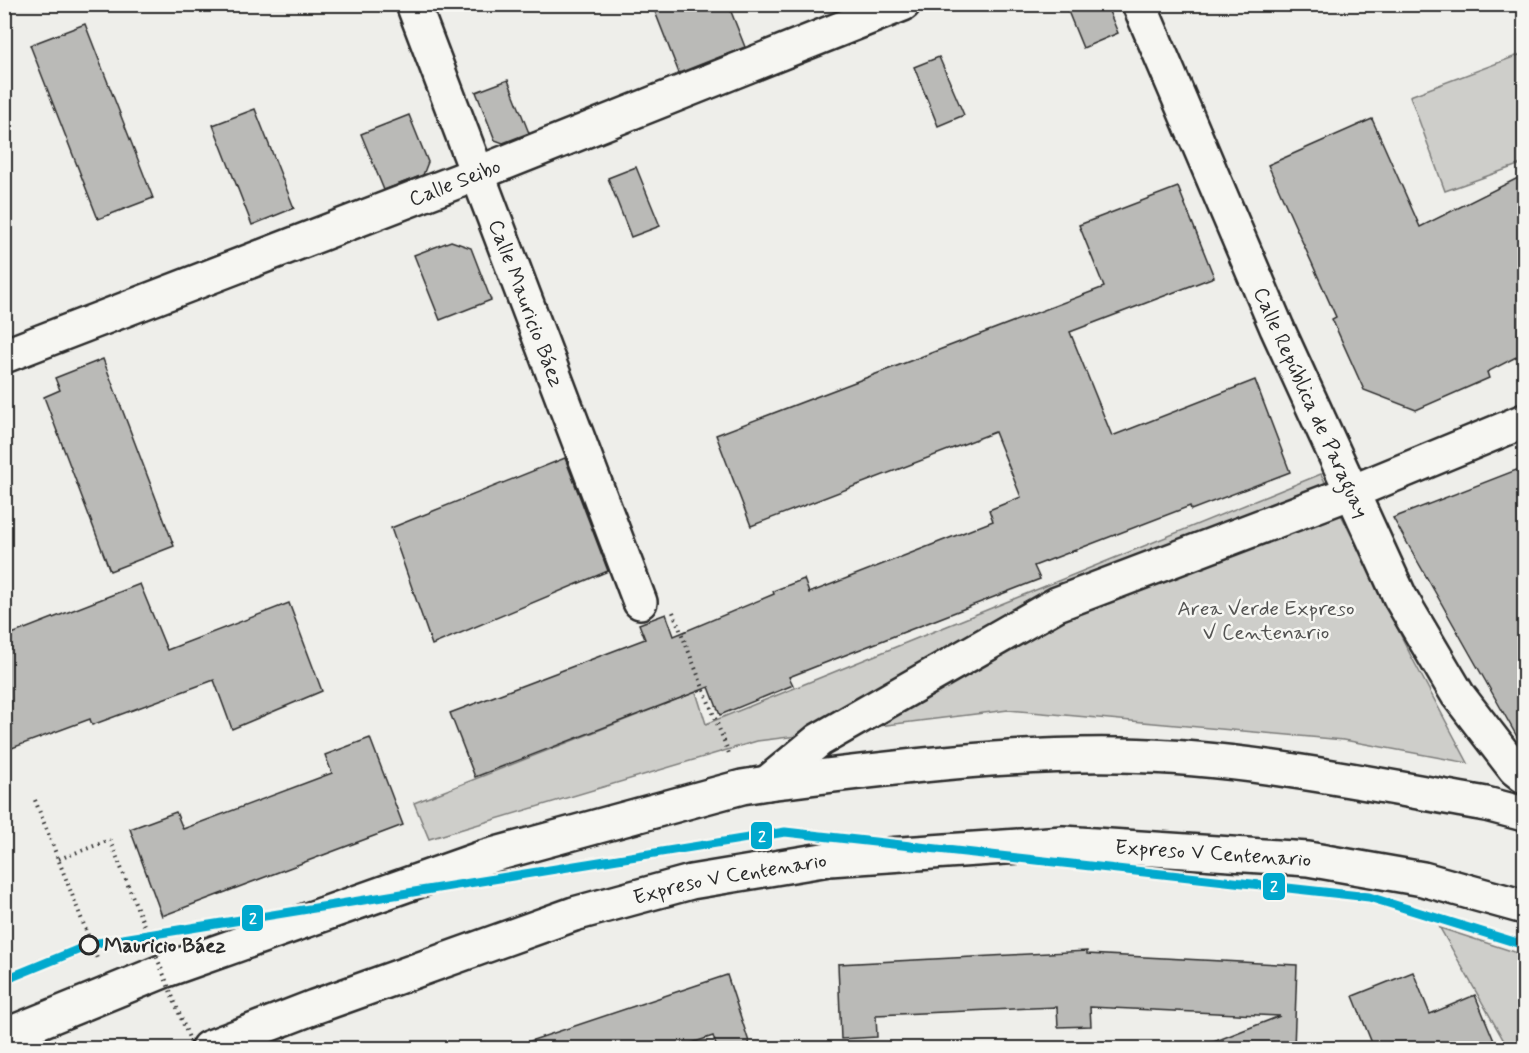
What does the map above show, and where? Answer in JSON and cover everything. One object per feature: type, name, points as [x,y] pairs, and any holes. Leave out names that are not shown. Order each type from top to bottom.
[{"type":"street","name":"Calle Mauricio Báez","points":[[413,4],[479,173],[654,602]]},
{"type":"street","name":"Calle Seibo","points":[[4,356],[479,173],[903,4]]},
{"type":"street","name":"Calle República de Paraguay","points":[[1139,4],[1277,328],[1400,597],[1458,695],[1515,769],[1524,777]]},
{"type":"street","points":[[755,785],[819,740],[1057,603],[1352,492],[1524,421]]},
{"type":"street","points":[[4,1036],[166,970],[485,857],[755,785],[992,757],[1122,755],[1248,762],[1486,804],[1524,814]]},
{"type":"street","name":"Expreso V Centenario","points":[[208,1048],[314,1007],[574,914],[691,882],[829,858],[1063,843],[1308,859],[1423,879],[1524,907]]},
{"type":"path","points":[[654,602],[755,785]]},
{"type":"path","points":[[35,800],[111,993]]},
{"type":"path","points":[[59,859],[110,840],[193,1048]]},
{"type":"green space","points":[[1524,53],[1524,163],[1445,191],[1410,96]]},
{"type":"green space","name":"Area Verde Expreso V Centenario","points":[[1321,474],[1411,656],[1468,763],[1344,740],[1008,710],[757,741],[429,839],[414,803],[696,692],[706,724]]},
{"type":"green space","points":[[1440,928],[1524,955],[1524,1048],[1508,1048]]},
{"type":"building","points":[[652,4],[728,4],[745,47],[679,73]]},
{"type":"building","points":[[1065,4],[1106,4],[1118,33],[1083,48]]},
{"type":"building","points":[[85,24],[153,198],[98,219],[30,45]]},
{"type":"building","points":[[939,57],[964,115],[938,126],[914,67]]},
{"type":"building","points":[[508,80],[529,133],[503,143],[495,140],[476,92]]},
{"type":"building","points":[[255,109],[294,208],[252,225],[213,125]]},
{"type":"building","points":[[409,115],[428,162],[423,175],[384,190],[361,134]]},
{"type":"building","points":[[1372,119],[1420,227],[1524,175],[1524,353],[1487,372],[1489,378],[1416,410],[1364,390],[1332,319],[1336,317],[1268,165]]},
{"type":"building","points":[[636,167],[660,226],[631,237],[608,178]]},
{"type":"building","points":[[1178,187],[1214,277],[1070,332],[1112,436],[1255,380],[1290,472],[1191,510],[1190,506],[1034,566],[1040,579],[789,677],[793,685],[720,715],[709,687],[475,777],[450,713],[645,639],[639,624],[666,614],[674,636],[804,579],[809,593],[993,521],[989,510],[1021,497],[995,432],[751,526],[716,435],[1104,287],[1079,225]]},
{"type":"building","points":[[451,241],[471,248],[491,300],[440,320],[414,255]]},
{"type":"building","points":[[103,359],[174,546],[110,571],[44,397],[60,390],[55,378]]},
{"type":"building","points":[[565,458],[608,571],[432,645],[391,528]]},
{"type":"building","points":[[1524,467],[1524,749],[1393,518]]},
{"type":"building","points":[[140,584],[167,650],[289,603],[322,691],[232,729],[214,680],[92,725],[90,719],[4,751],[4,637]]},
{"type":"building","points":[[370,738],[403,825],[162,916],[130,829],[176,812],[183,829],[332,773],[325,755]]},
{"type":"building","points":[[1087,951],[1087,954],[1297,965],[1294,1048],[1203,1048],[1203,1046],[1280,1016],[1090,1007],[1091,1026],[1058,1027],[1057,1007],[876,1015],[877,1037],[841,1039],[838,964]]},
{"type":"building","points":[[1413,972],[1430,1014],[1475,995],[1497,1048],[1374,1048],[1353,996]]},
{"type":"building","points":[[727,975],[751,1048],[717,1048],[713,1036],[677,1048],[525,1048],[524,1043]]},
{"type":"transit line","name":"2","points":[[4,980],[92,944],[785,832],[1369,897],[1524,945]]},
{"type":"place","name":"Mauricio Báez","points":[[89,945]]}]
